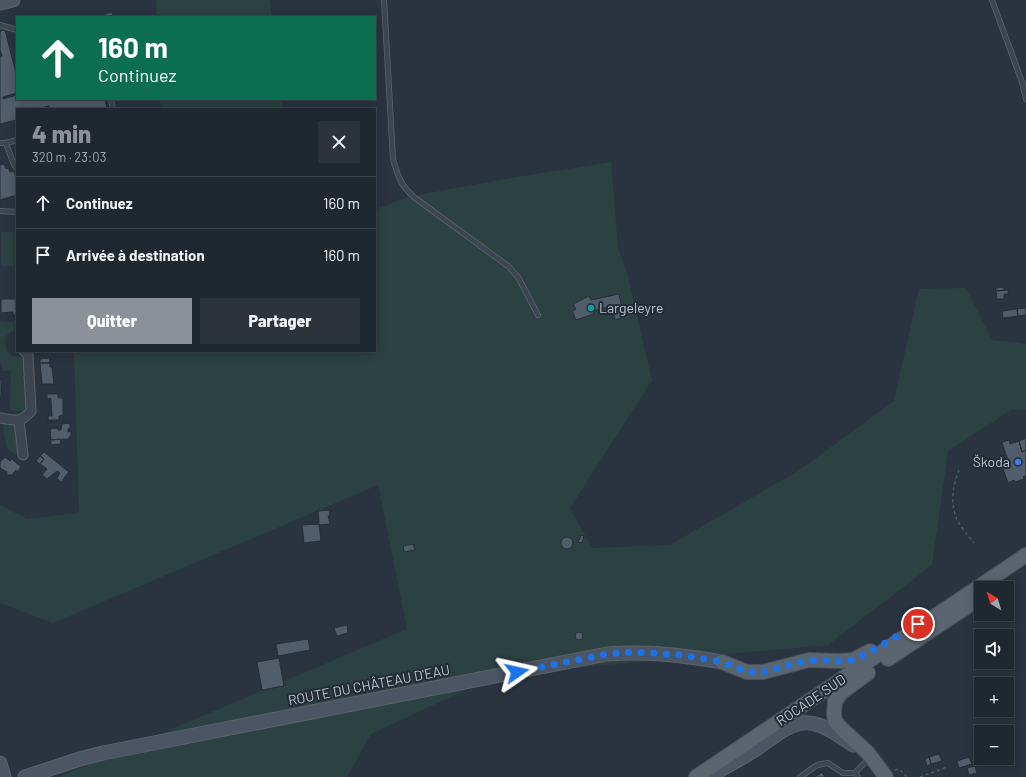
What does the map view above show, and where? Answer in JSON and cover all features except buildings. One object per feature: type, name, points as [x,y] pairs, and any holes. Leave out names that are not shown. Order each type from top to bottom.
[{"type":"main road","points":[[0,3],[13,0]]},
{"type":"main road","name":"ROCADE SUD","points":[[696,777],[1026,556]]},
{"type":"main road","points":[[1003,581],[1026,564]]},
{"type":"main road","points":[[885,777],[868,753],[842,729],[836,721],[833,709],[835,701],[842,692],[854,682],[974,601]]},
{"type":"main road","points":[[722,662],[747,672],[763,672],[809,660],[853,660],[868,653],[956,602]]},
{"type":"main road","name":"ROUTE DU CHÂTEAU D'EAU","points":[[25,777],[103,753],[607,654],[633,652],[658,653],[682,655],[722,662]]},
{"type":"main road","points":[[708,777],[748,754],[791,726],[801,722],[811,722],[826,727],[852,743],[885,777]]},
{"type":"main road","points":[[0,763],[4,777]]},
{"type":"street","points":[[0,418],[19,421],[26,417],[31,411],[28,355],[25,352]]},
{"type":"street","points":[[19,421],[22,455]]},
{"type":"lane","points":[[384,0],[393,159],[400,182],[415,198],[508,266],[518,278],[538,315]]},
{"type":"lane","points":[[992,0],[1022,82],[1026,99]]},
{"type":"lane","points":[[0,25],[16,30]]},
{"type":"lane","points":[[0,143],[16,140]]},
{"type":"lane","points":[[6,143],[16,167]]},
{"type":"lane","points":[[0,210],[16,212]]},
{"type":"lane","points":[[800,777],[817,765],[828,763],[844,773],[856,775],[868,759]]},
{"type":"path","points":[[959,470],[953,490],[953,507],[956,518],[974,543]]},
{"type":"path","points":[[920,777],[947,767]]},
{"type":"green space","points":[[156,0],[270,0],[272,16],[157,16]]},
{"type":"green space","points":[[160,100],[281,100],[283,108],[161,108]]},
{"type":"green space","points":[[611,162],[618,248],[627,273],[652,380],[570,508],[592,548],[670,545],[798,471],[894,401],[919,289],[966,288],[992,340],[1026,344],[1026,410],[1011,410],[948,451],[932,565],[828,645],[498,675],[371,734],[347,777],[59,777],[407,629],[378,485],[53,623],[0,603],[0,505],[27,519],[79,513],[74,352],[376,352],[376,210],[407,197]]},
{"type":"green space","points":[[1,232],[16,232],[16,266],[1,266]]},
{"type":"green space","points":[[0,322],[16,322],[16,330],[8,334],[5,344],[11,356],[21,357],[24,361],[27,407],[23,411],[10,410],[11,371],[3,371],[0,363]]},
{"type":"green space","points":[[2,421],[14,424],[18,429],[19,456],[7,449]]},
{"type":"place","name":"Largeleyre","points":[[591,308]]},
{"type":"place","name":"Škoda","points":[[1018,462]]},
{"type":"route","points":[[517,672],[607,654],[633,652],[682,655],[722,662],[747,672],[763,672],[809,660],[853,660],[918,624]]}]
